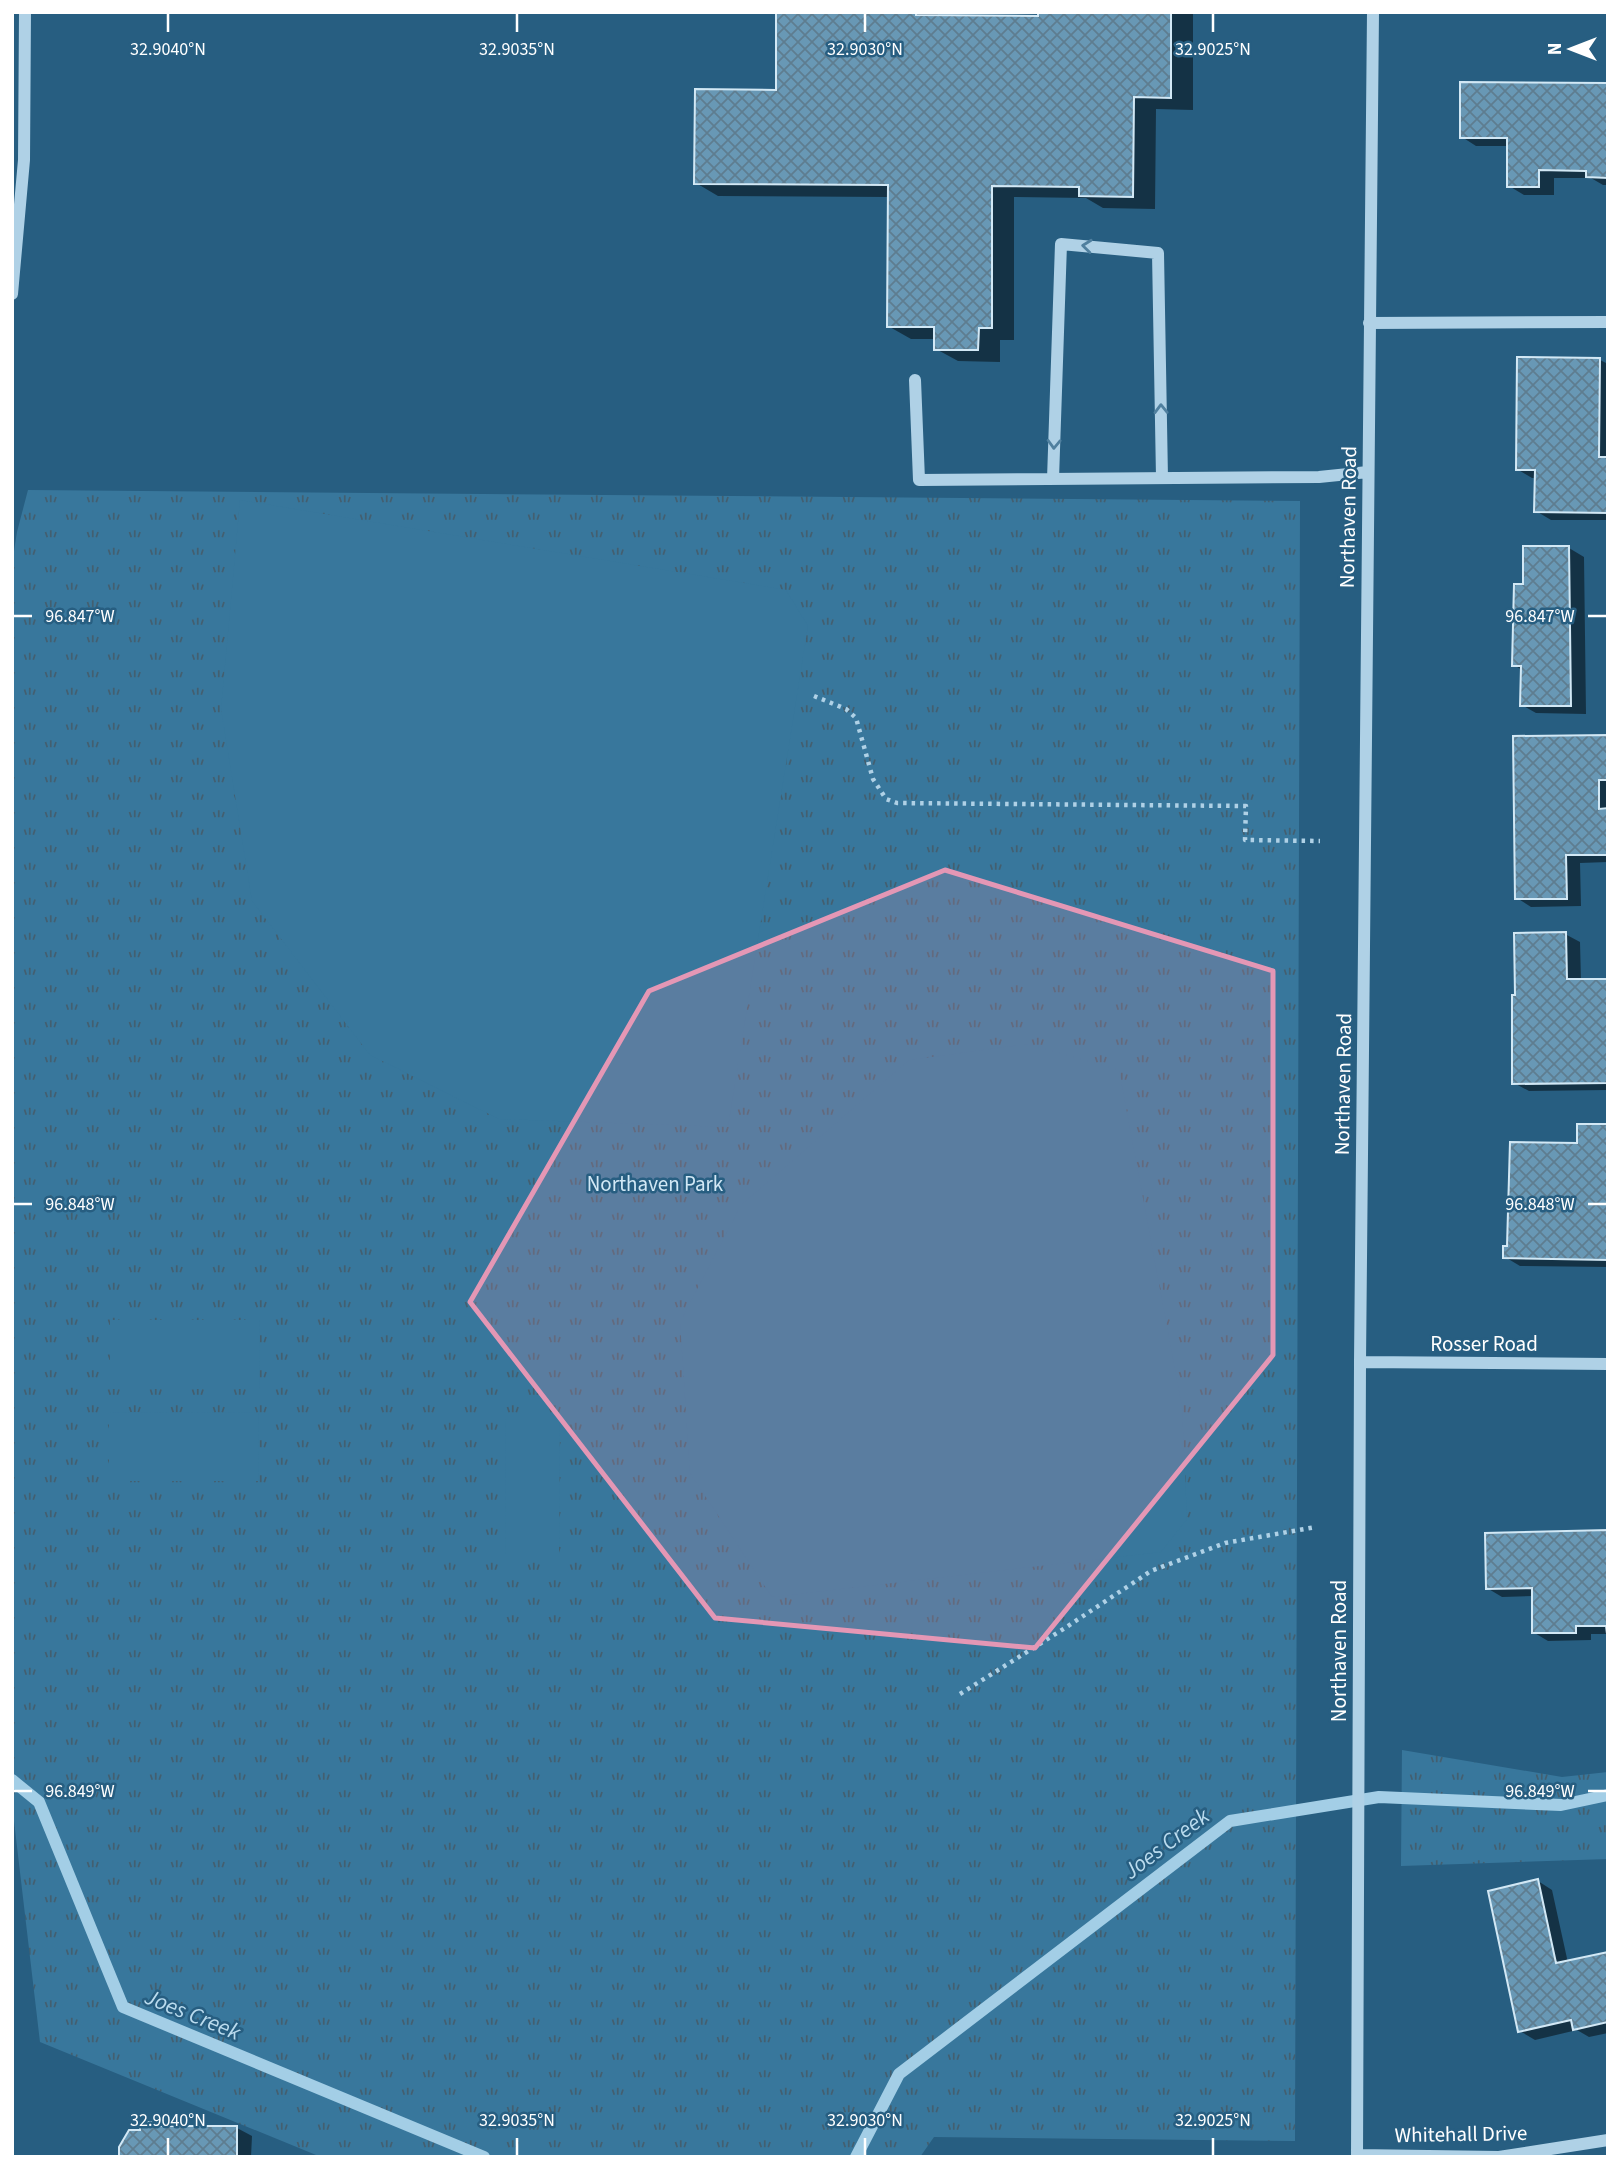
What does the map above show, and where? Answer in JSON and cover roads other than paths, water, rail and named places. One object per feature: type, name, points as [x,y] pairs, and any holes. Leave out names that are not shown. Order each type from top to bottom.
[{"type":"street","points":[[12,294],[24,160],[25,12]]},
{"type":"street","name":"Northaven Road","points":[[1357,2156],[1360,1362],[1373,12]]},
{"type":"street","points":[[1053,479],[1061,244],[1158,253],[1162,478]]},
{"type":"street","points":[[1369,323],[1608,322]]},
{"type":"street","points":[[915,380],[919,480],[1318,477],[1368,472]]},
{"type":"street","name":"Rosser Road","points":[[1360,1362],[1608,1364]]},
{"type":"street","name":"Whitehall Drive","points":[[1357,2156],[1499,2157],[1608,2140]]},
{"type":"waterway","name":"Joes Creek","points":[[12,1780],[39,1802],[123,2007],[484,2157]]},
{"type":"waterway","name":"Joes Creek","points":[[856,2157],[899,2074],[1230,1821],[1379,1797],[1561,1805],[1608,1795]]},
{"type":"park label","name":"Northaven Park","points":[[655,1184]]}]
